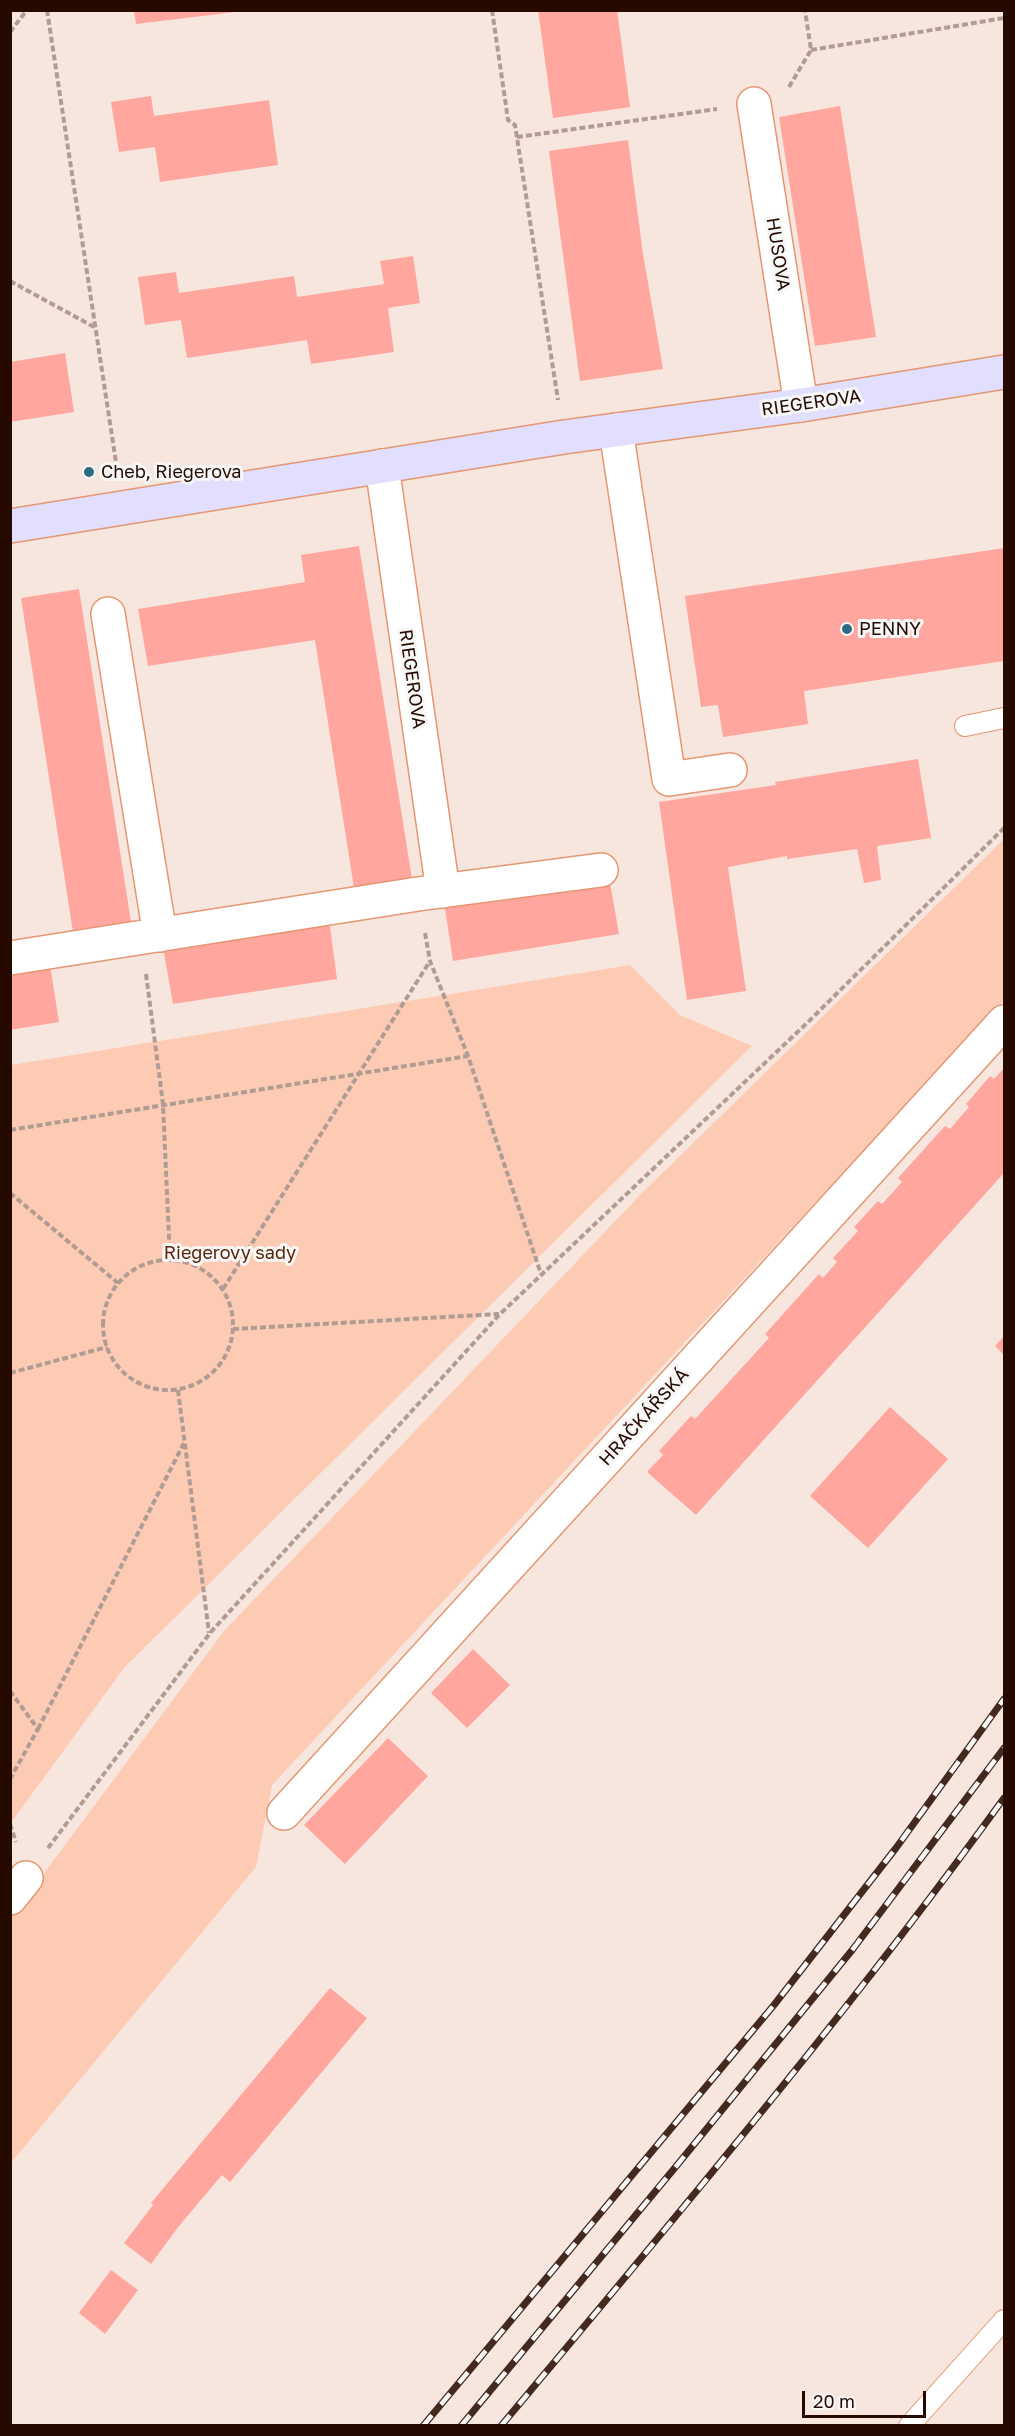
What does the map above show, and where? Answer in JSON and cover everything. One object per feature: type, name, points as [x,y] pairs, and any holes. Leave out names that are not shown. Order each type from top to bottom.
[{"type":"street","name":"HUSOVA","points":[[754,104],[801,405]]},
{"type":"street","name":"RIEGEROVA","points":[[10,526],[564,437],[801,405],[1005,372]]},
{"type":"street","points":[[616,430],[669,779],[730,770]]},
{"type":"street","name":"RIEGEROVA","points":[[382,466],[430,893]]},
{"type":"street","points":[[108,614],[150,936]]},
{"type":"street","points":[[10,958],[430,893],[601,870]]},
{"type":"street","name":"HRAČKÁŘSKÁ","points":[[284,1813],[1005,1022]]},
{"type":"lane","points":[[965,726],[1005,718]]},
{"type":"lane","points":[[909,2426],[1005,2320]]},
{"type":"path","points":[[10,32],[27,10]]},
{"type":"path","points":[[47,10],[123,509]]},
{"type":"path","points":[[492,10],[508,120],[515,125],[564,437]]},
{"type":"path","points":[[517,137],[781,100],[811,50],[805,10]]},
{"type":"path","points":[[811,50],[1005,18]]},
{"type":"path","points":[[10,281],[96,328]]},
{"type":"path","points":[[18,1888],[210,1633],[500,1314],[806,1023],[1005,828]]},
{"type":"path","points":[[430,893],[430,961],[468,1056],[541,1274]]},
{"type":"path","points":[[150,936],[163,1104],[170,1260]]},
{"type":"path","points":[[223,1289],[430,961]]},
{"type":"path","points":[[10,1130],[468,1056]]},
{"type":"path","points":[[10,1193],[118,1283]]},
{"type":"path","points":[[170,1260],[190,1263],[209,1274],[223,1289],[232,1308],[233,1329],[229,1350],[217,1369],[200,1382],[178,1390],[156,1389],[135,1381],[118,1367],[107,1347],[103,1325],[107,1303],[118,1283],[133,1270],[150,1262],[170,1260]]},
{"type":"path","points":[[233,1329],[500,1314]]},
{"type":"path","points":[[10,1373],[107,1347]]},
{"type":"path","points":[[178,1390],[210,1633]]},
{"type":"path","points":[[10,1779],[38,1729],[185,1441]]},
{"type":"path","points":[[10,1691],[38,1729]]},
{"type":"green space","points":[[1004,839],[1004,1000],[272,1785],[256,1867],[11,2163],[10,1919],[224,1631],[641,1194]]},
{"type":"green space","name":"Riegerovy sady","points":[[630,965],[680,1015],[752,1046],[124,1668],[13,1820],[10,1818],[11,1065]]},
{"type":"building","points":[[134,10],[235,10],[235,12],[136,24]]},
{"type":"building","points":[[538,10],[617,10],[630,107],[553,118]]},
{"type":"building","points":[[151,96],[154,116],[269,100],[278,165],[160,182],[155,147],[119,152],[111,102]]},
{"type":"building","points":[[840,106],[876,337],[815,346],[779,117]]},
{"type":"building","points":[[628,140],[643,254],[663,369],[580,381],[549,151]]},
{"type":"building","points":[[413,256],[420,303],[388,308],[394,352],[311,364],[307,340],[187,358],[181,320],[145,325],[138,277],[176,272],[179,293],[294,276],[297,297],[384,284],[380,261]]},
{"type":"building","points":[[65,353],[74,412],[10,422],[10,362]]},
{"type":"building","points":[[359,546],[412,879],[354,888],[315,640],[148,666],[138,609],[305,582],[301,555]]},
{"type":"building","name":"PENNY","points":[[1004,548],[1004,661],[804,691],[808,724],[723,737],[718,705],[701,707],[685,596]]},
{"type":"building","points":[[79,589],[131,922],[73,932],[21,598]]},
{"type":"building","points":[[918,759],[931,838],[877,846],[881,880],[864,883],[857,849],[787,859],[787,856],[728,867],[746,991],[687,1000],[659,802],[776,785],[775,782]]},
{"type":"building","points":[[609,877],[619,934],[453,961],[444,902]]},
{"type":"building","points":[[329,920],[337,979],[173,1004],[163,947]]},
{"type":"building","points":[[50,965],[59,1022],[10,1030],[10,971]]},
{"type":"building","points":[[1004,1068],[1004,1173],[696,1515],[647,1472],[663,1455],[659,1451],[691,1416],[695,1419],[769,1338],[765,1334],[819,1274],[823,1278],[837,1262],[833,1258],[858,1231],[854,1227],[878,1201],[882,1204],[902,1182],[898,1178],[945,1126],[950,1129],[969,1107],[966,1104],[990,1076],[994,1079]]},
{"type":"building","points":[[1004,1336],[1004,1355],[995,1346]]},
{"type":"building","points":[[890,1407],[948,1459],[868,1548],[810,1496]]},
{"type":"building","points":[[473,1649],[510,1685],[467,1728],[431,1693]]},
{"type":"building","points":[[388,1738],[428,1776],[345,1864],[304,1825]]},
{"type":"building","points":[[330,1988],[367,2018],[230,2182],[222,2175],[179,2226],[151,2264],[124,2243],[153,2205],[151,2203]]},
{"type":"building","points":[[111,2270],[138,2290],[105,2334],[79,2313]]},
{"type":"railway","points":[[423,2426],[774,2005],[896,1848],[1004,1699]]},
{"type":"railway","points":[[461,2426],[853,1949],[1004,1748]]},
{"type":"railway","points":[[501,2426],[821,2038],[1004,1798]]},
{"type":"place","name":"Cheb, Riegerova","points":[[89,472]]},
{"type":"place","name":"PENNY","points":[[847,629]]}]
